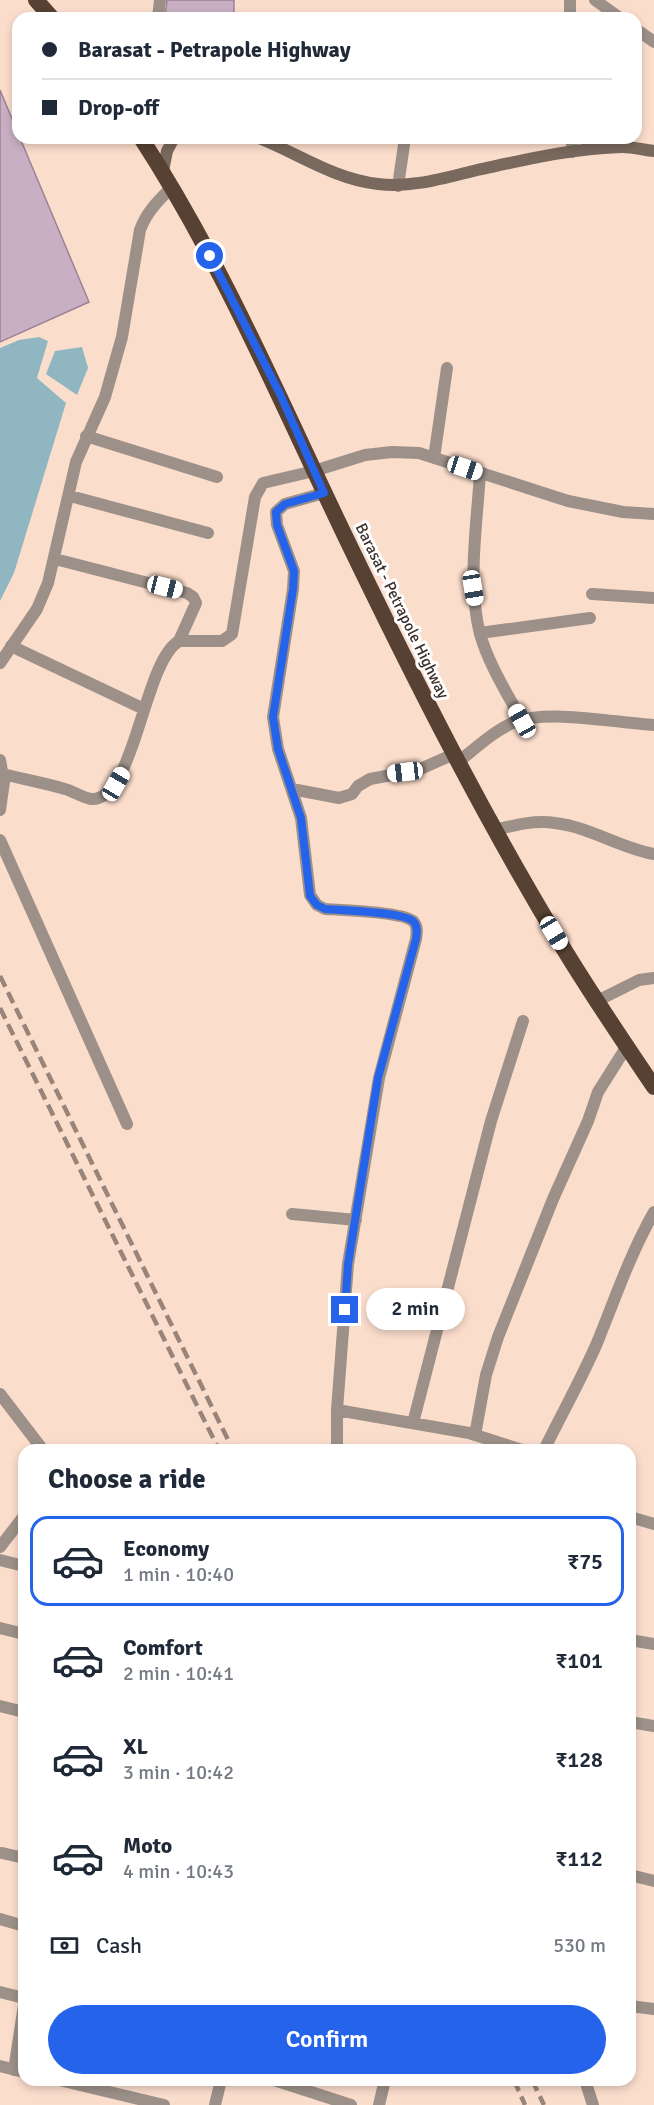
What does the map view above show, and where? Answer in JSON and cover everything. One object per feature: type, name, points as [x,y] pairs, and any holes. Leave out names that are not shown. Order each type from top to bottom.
[{"type":"highway","points":[[36,0],[46,12]]},
{"type":"highway","name":"Barasat - Petrapole Highway","points":[[145,144],[172,187],[242,317],[324,493],[456,758],[563,949],[654,1087]]},
{"type":"main road","points":[[163,171],[171,144]]},
{"type":"main road","points":[[273,144],[322,168],[358,181],[398,186],[418,184],[572,152],[625,147],[654,151]]},
{"type":"street","points":[[595,0],[612,12]]},
{"type":"street","points":[[398,186],[404,144]]},
{"type":"street","points":[[572,144],[572,152]]},
{"type":"street","points":[[0,663],[37,609],[48,583],[70,496],[76,462],[105,396],[122,337],[140,230],[152,207],[172,187]]},
{"type":"street","points":[[434,458],[447,368]]},
{"type":"street","points":[[86,436],[217,477]]},
{"type":"street","points":[[179,641],[222,641],[232,634],[255,497],[263,483],[314,471],[365,455],[392,452],[419,453],[568,501],[623,512],[654,514]]},
{"type":"street","points":[[480,473],[473,588],[480,633],[494,669],[522,721]]},
{"type":"street","points":[[324,493],[285,504],[276,512],[277,525],[294,571],[273,717],[278,749],[301,818],[310,896],[317,905],[325,909],[401,916],[413,921],[417,928],[416,939],[378,1078],[348,1264],[337,1410],[337,1444]]},
{"type":"street","points":[[70,496],[208,533]]},
{"type":"street","points":[[3,774],[64,789],[92,799],[106,794],[116,784],[125,767],[144,709],[169,649],[179,641],[196,603],[187,593],[55,559]]},
{"type":"street","points":[[592,594],[654,598]]},
{"type":"street","points":[[480,633],[590,618]]},
{"type":"street","points":[[11,646],[144,709]]},
{"type":"street","points":[[292,789],[339,798],[347,797],[358,786],[370,779],[418,770],[456,758],[515,722],[539,717],[654,726]]},
{"type":"street","points":[[0,760],[4,782],[0,810]]},
{"type":"street","points":[[495,830],[525,822],[556,823],[582,830],[634,850],[654,854]]},
{"type":"street","points":[[0,840],[127,1124]]},
{"type":"street","points":[[597,1000],[639,980],[654,978]]},
{"type":"street","points":[[413,1423],[491,1121],[523,1021]]},
{"type":"street","points":[[475,1435],[486,1375],[498,1337],[598,1092],[627,1046]]},
{"type":"street","points":[[547,1444],[596,1344],[643,1232],[654,1212]]},
{"type":"street","points":[[292,1214],[356,1220]]},
{"type":"street","points":[[0,1394],[39,1444]]},
{"type":"street","points":[[337,1410],[475,1435],[503,1444]]},
{"type":"street","points":[[636,1519],[654,1524]]},
{"type":"street","points":[[0,1547],[18,1524]]},
{"type":"street","points":[[0,1560],[18,1564]]},
{"type":"street","points":[[0,1628],[18,1632]]},
{"type":"street","points":[[636,1641],[654,1644]]},
{"type":"street","points":[[0,1706],[18,1710]]},
{"type":"street","points":[[636,1723],[654,1726]]},
{"type":"street","points":[[2,1853],[18,1857]]},
{"type":"street","points":[[636,1876],[654,1881]]},
{"type":"street","points":[[0,1919],[18,1924]]},
{"type":"street","points":[[0,1992],[18,1996]]},
{"type":"street","points":[[636,2007],[654,2009]]},
{"type":"street","points":[[0,2066],[18,2071]]},
{"type":"street","points":[[84,2086],[164,2105]]},
{"type":"street","points":[[215,2105],[219,2086]]},
{"type":"street","points":[[292,2086],[351,2105]]},
{"type":"street","points":[[379,2105],[384,2086]]},
{"type":"street","points":[[587,2086],[592,2105]]},
{"type":"water","points":[[39,337],[48,341],[37,378],[66,403],[14,573],[0,601],[0,348],[19,340]]},
{"type":"water","points":[[82,347],[88,368],[77,395],[46,374],[55,351]]},
{"type":"building","points":[[167,0],[234,0],[234,12],[166,12]]},
{"type":"building","points":[[0,90],[12,119],[12,144],[23,144],[89,302],[0,342]]},
{"type":"railway","points":[[0,976],[230,1444]]},
{"type":"railway","points":[[0,1008],[216,1444]]},
{"type":"railway","points":[[517,2086],[525,2105]]},
{"type":"railway","points":[[535,2086],[544,2105]]},
{"type":"route","points":[[210,256],[280,394],[324,493],[285,504],[276,512],[277,525],[294,571],[273,717],[278,749],[301,818],[310,896],[317,905],[325,909],[401,916],[413,921],[417,928],[416,939],[378,1078],[348,1264],[345,1310]]}]
